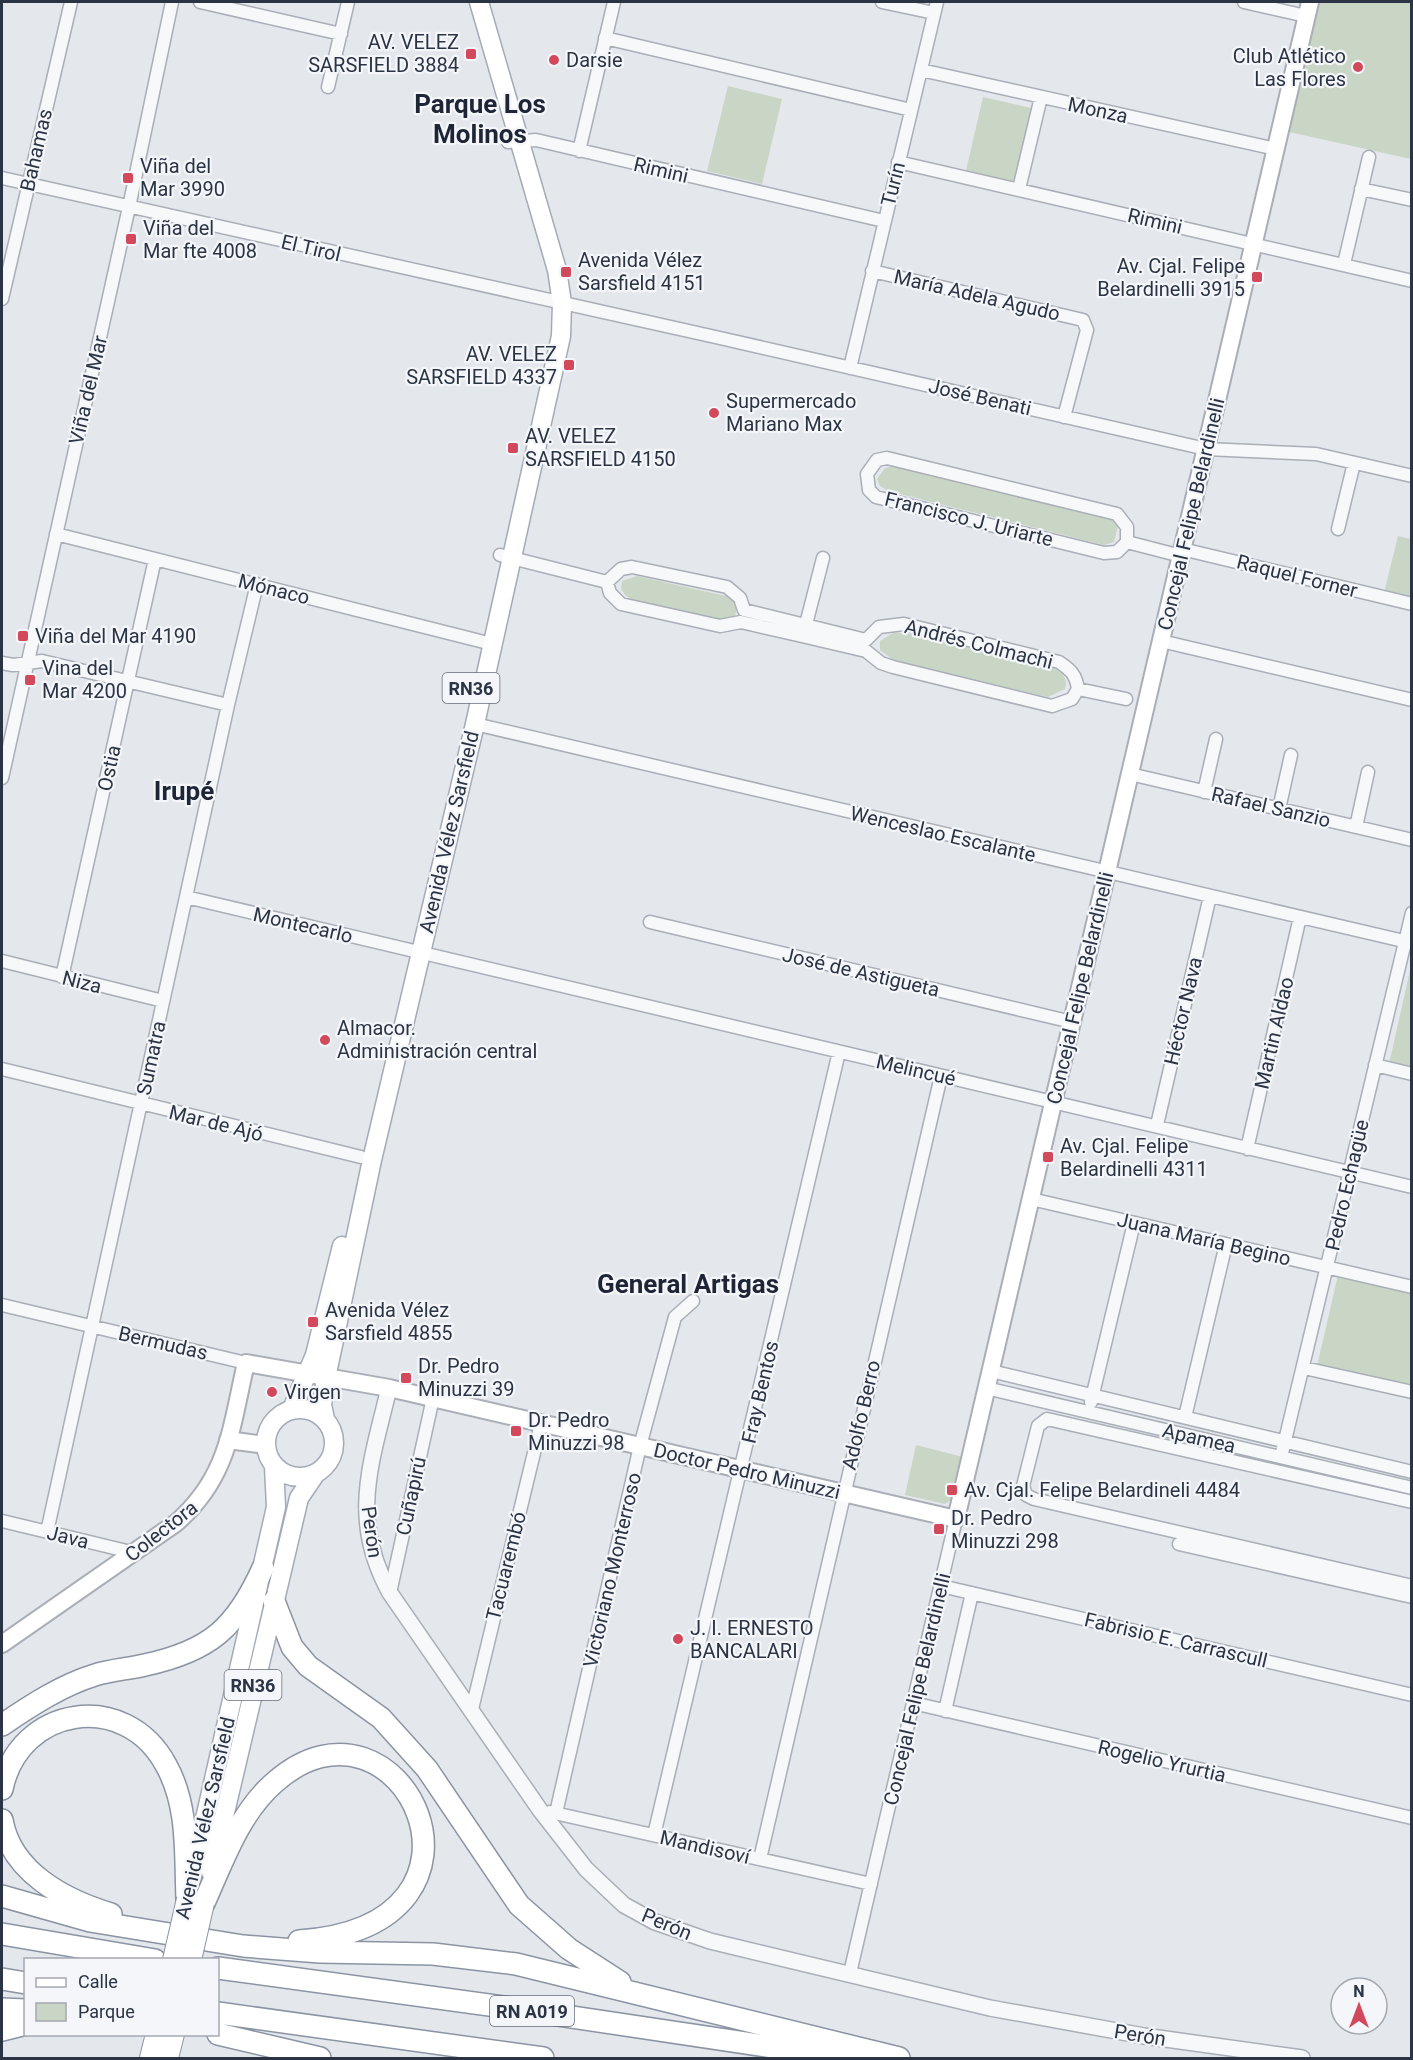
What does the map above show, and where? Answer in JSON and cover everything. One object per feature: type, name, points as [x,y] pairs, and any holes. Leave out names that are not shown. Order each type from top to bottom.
[{"type":"highway","points":[[2,1725],[43,1699],[82,1679],[195,1650],[216,1636],[236,1617],[263,1568]]},
{"type":"highway","points":[[274,1601],[292,1647],[308,1666],[323,1678],[381,1718],[427,1769],[519,1905],[569,1950],[596,1968],[653,1998]]},
{"type":"highway","points":[[2,1790],[16,1752],[44,1728],[74,1717],[88,1716],[127,1725],[158,1752],[178,1793],[196,1901]]},
{"type":"highway","points":[[2,1820],[14,1853],[38,1878],[55,1890],[98,1910],[186,1937],[258,1941],[314,1940],[346,1933],[375,1921],[405,1898],[421,1870],[424,1836],[417,1806],[399,1780],[378,1765],[365,1760],[336,1755],[309,1761],[275,1782],[256,1803],[196,1901]]},
{"type":"highway","points":[[2,1896],[90,1921],[186,1937],[285,1950],[470,1957],[551,1971],[899,2058]]},
{"type":"highway","name":"Avenida Vélez Sarsfield","points":[[173,1958],[196,1901]]},
{"type":"highway","name":"Avenida Vélez Sarsfield","points":[[191,1958],[196,1901]]},
{"type":"highway","points":[[2,1934],[149,1958]]},
{"type":"highway","name":"RN A019","points":[[219,1968],[846,2058]]},
{"type":"highway","points":[[2,1979],[24,1983]]},
{"type":"highway","points":[[2,2009],[24,2010]]},
{"type":"highway","name":"RN A019","points":[[219,2013],[543,2058]]},
{"type":"highway","points":[[2,2030],[24,2024]]},
{"type":"highway","points":[[219,2034],[320,2058]]},
{"type":"highway","points":[[150,2058],[156,2036]]},
{"type":"highway","points":[[168,2058],[174,2036]]},
{"type":"highway","points":[[207,2036],[271,2058]]},
{"type":"main road","name":"Avenida Vélez Sarsfield","points":[[325,1419],[322,1406],[326,1378],[415,952],[506,557],[558,356],[556,270],[467,2]]},
{"type":"main road","name":"Avenida Vélez Sarsfield","points":[[479,2],[514,141]]},
{"type":"main road","name":"Concejal Felipe Belardinelli","points":[[956,1519],[1308,9]]},
{"type":"main road","name":"Avenida Vélez Sarsfield","points":[[292,1409],[307,1376],[334,1283],[362,1157],[475,724],[487,643]]},
{"type":"main road","name":"Bermudas","points":[[246,1363],[326,1378]]},
{"type":"main road","name":"Colectora","points":[[2,1644],[177,1523],[200,1501],[217,1475],[228,1440],[246,1363]]},
{"type":"main road","name":"Doctor Pedro Minuzzi","points":[[326,1378],[389,1388],[956,1519]]},
{"type":"main road","points":[[292,1409],[310,1410],[325,1419]]},
{"type":"main road","name":"RN36","points":[[274,1466],[265,1445],[270,1424],[284,1412],[292,1409]]},
{"type":"main road","name":"RN36","points":[[316,1473],[329,1461],[334,1444],[330,1427],[325,1419]]},
{"type":"main road","points":[[228,1440],[265,1445]]},
{"type":"main road","name":"Avenida Vélez Sarsfield","points":[[196,1901],[276,1507],[274,1466]]},
{"type":"main road","points":[[274,1466],[289,1475],[307,1476],[316,1473]]},
{"type":"main road","name":"Avenida Vélez Sarsfield","points":[[196,1901],[299,1498],[316,1473]]},
{"type":"street","name":"Bahamas","points":[[2,299],[71,2]]},
{"type":"street","name":"Viña del Mar","points":[[2,778],[129,207],[172,2]]},
{"type":"street","points":[[200,2],[341,34]]},
{"type":"street","points":[[328,87],[348,2]]},
{"type":"street","points":[[579,151],[614,2]]},
{"type":"street","points":[[882,2],[936,7]]},
{"type":"street","points":[[1244,2],[1308,9]]},
{"type":"street","name":"Turín","points":[[850,368],[936,7]]},
{"type":"street","points":[[605,38],[911,110]]},
{"type":"street","name":"Monza","points":[[921,70],[1276,149]]},
{"type":"street","points":[[1019,189],[1041,97]]},
{"type":"street","name":"Rimini","points":[[514,141],[536,140],[884,221]]},
{"type":"street","points":[[1344,264],[1369,158]]},
{"type":"street","name":"Rimini","points":[[898,162],[1412,281]]},
{"type":"street","name":"El Tirol","points":[[2,178],[556,302]]},
{"type":"street","points":[[1361,189],[1412,200]]},
{"type":"street","name":"María Adela Agudo","points":[[872,271],[1083,320],[1087,330],[1064,417]]},
{"type":"street","name":"José Benati","points":[[556,302],[1206,449],[1316,454],[1412,476]]},
{"type":"street","name":"Francisco J. Uriarte","points":[[887,458],[1117,514],[1127,527],[1127,542],[1117,552],[1104,553],[876,497],[869,490],[867,474],[877,460],[887,458]]},
{"type":"street","points":[[1338,529],[1354,463]]},
{"type":"street","name":"Mónaco","points":[[56,534],[487,643]]},
{"type":"street","points":[[1127,542],[1182,552]]},
{"type":"street","name":"Raquel Forner","points":[[1182,552],[1412,604]]},
{"type":"street","points":[[506,557],[607,582]]},
{"type":"street","points":[[805,630],[824,558]]},
{"type":"street","name":"Ostia","points":[[62,977],[155,559]]},
{"type":"street","points":[[607,582],[621,569],[644,568],[727,587],[740,598],[742,616]]},
{"type":"street","points":[[607,582],[610,593],[621,604],[720,627],[742,616],[805,630],[866,645],[881,663],[893,667],[1052,706],[1072,699],[1078,689],[1126,699]]},
{"type":"street","name":"Sumatra","points":[[47,1532],[228,705],[257,584]]},
{"type":"street","name":"Andrés Colmachi","points":[[866,645],[879,627],[904,624],[1059,662],[1071,670],[1077,678],[1078,689]]},
{"type":"street","points":[[1161,641],[1412,700]]},
{"type":"street","points":[[2,663],[13,665],[42,661],[228,705]]},
{"type":"street","name":"Wenceslao Escalante","points":[[475,724],[1408,942]]},
{"type":"street","points":[[1204,792],[1216,739]]},
{"type":"street","points":[[1280,809],[1291,755]]},
{"type":"street","points":[[1356,827],[1368,772]]},
{"type":"street","name":"Rafael Sanzio","points":[[1130,774],[1412,840]]},
{"type":"street","name":"Héctor Nava","points":[[1157,1125],[1210,896]]},
{"type":"street","name":"Montecarlo","points":[[186,897],[415,952]]},
{"type":"street","name":"Pedro Echagüe","points":[[1281,1457],[1305,1368],[1376,1065],[1408,942],[1412,913]]},
{"type":"street","name":"Martin Aldao","points":[[1247,1149],[1300,917]]},
{"type":"street","name":"José de Astigueta","points":[[650,922],[1072,1022]]},
{"type":"street","name":"Melincué","points":[[415,952],[1053,1103],[1157,1125],[1247,1149],[1412,1187]]},
{"type":"street","name":"Niza","points":[[2,961],[163,1001]]},
{"type":"street","name":"Fray Bentos","points":[[654,1835],[839,1052]]},
{"type":"street","points":[[1376,1065],[1412,1074]]},
{"type":"street","name":"Mar de Ajó","points":[[2,1070],[362,1157]]},
{"type":"street","name":"Adolfo Berro","points":[[760,1859],[941,1076]]},
{"type":"street","name":"Juana María Begino","points":[[1031,1199],[1412,1287]]},
{"type":"street","points":[[1088,1412],[1134,1223]]},
{"type":"street","points":[[1185,1417],[1227,1244]]},
{"type":"street","name":"Victoriano Monterroso","points":[[556,1814],[640,1446],[675,1317],[693,1300]]},
{"type":"street","name":"Bermudas","points":[[2,1305],[246,1363]]},
{"type":"street","points":[[1305,1368],[1412,1392]]},
{"type":"street","name":"Apamea","points":[[991,1371],[1412,1472]]},
{"type":"street","name":"Perón","points":[[389,1388],[371,1464],[366,1511],[371,1552],[390,1593],[540,1810],[603,1888],[624,1905],[655,1922],[710,1941],[1001,2010],[1144,2036],[1302,2058]]},
{"type":"street","name":"Apamea","points":[[986,1388],[1412,1488]]},
{"type":"street","name":"Cuñapirú","points":[[390,1593],[433,1398]]},
{"type":"street","points":[[1412,1502],[1047,1419],[1038,1426],[1023,1486],[1026,1495],[1034,1499],[1412,1586]]},
{"type":"street","name":"Tacuarembó","points":[[472,1709],[541,1424]]},
{"type":"street","name":"Concejal Felipe Belardinelli","points":[[850,1974],[956,1519]]},
{"type":"street","name":"Java","points":[[2,1521],[135,1553]]},
{"type":"street","points":[[1179,1544],[1412,1597]]},
{"type":"street","name":"Fabrisio E. Carrascull","points":[[940,1586],[1412,1695]]},
{"type":"street","points":[[945,1711],[972,1593]]},
{"type":"street","name":"Rogelio Yrurtia","points":[[913,1703],[1412,1818]]},
{"type":"street","name":"Mandisoví","points":[[540,1810],[871,1884]]},
{"type":"green space","name":"Club Atlético Las Flores","points":[[1319,2],[1411,2],[1411,159],[1289,132]]},
{"type":"green space","points":[[728,86],[782,99],[762,184],[707,171]]},
{"type":"green space","points":[[983,97],[1035,109],[1017,187],[965,175]]},
{"type":"green space","points":[[894,466],[1113,519],[1118,526],[1114,542],[1104,545],[888,491],[880,486],[877,479],[885,468]]},
{"type":"green space","points":[[1398,536],[1411,539],[1411,599],[1384,593]]},
{"type":"green space","points":[[637,576],[726,596],[737,605],[735,618],[721,620],[635,601],[626,596],[621,589],[622,581]]},
{"type":"green space","points":[[893,633],[907,633],[1046,665],[1062,673],[1066,684],[1065,689],[1048,697],[907,665],[892,659],[880,650],[880,641]]},
{"type":"green space","points":[[1411,966],[1411,1070],[1389,1064]]},
{"type":"green space","points":[[1338,1275],[1411,1291],[1411,1387],[1317,1366]]},
{"type":"green space","points":[[916,1445],[963,1457],[955,1497],[945,1504],[905,1495]]},
{"type":"place","name":"AV. VELEZ SARSFIELD 3884","points":[[471,54]]},
{"type":"place","name":"Darsie","points":[[554,60]]},
{"type":"place","name":"Club Atlético Las Flores","points":[[1358,67]]},
{"type":"place","name":"Viña del Mar 3990","points":[[128,178]]},
{"type":"place","name":"Viña del Mar fte 4008","points":[[131,239]]},
{"type":"place","name":"Avenida Vélez Sarsfield 4151","points":[[566,272]]},
{"type":"place","name":"Av. Cjal. Felipe Belardinelli 3915","points":[[1257,277]]},
{"type":"place","name":"AV. VELEZ SARSFIELD 4337","points":[[569,365]]},
{"type":"place","name":"Supermercado Mariano Max","points":[[714,413]]},
{"type":"place","name":"AV. VELEZ SARSFIELD 4150","points":[[513,448]]},
{"type":"place","name":"Viña del Mar 4190","points":[[23,636]]},
{"type":"place","name":"Vina del Mar 4200","points":[[30,680]]},
{"type":"place","name":"Almacor. Administración central","points":[[325,1040]]},
{"type":"place","name":"Av. Cjal. Felipe Belardinelli 4311","points":[[1048,1157]]},
{"type":"place","name":"Avenida Vélez Sarsfield 4855","points":[[313,1322]]},
{"type":"place","name":"Dr. Pedro Minuzzi 39","points":[[406,1378]]},
{"type":"place","name":"Virgen","points":[[272,1392]]},
{"type":"place","name":"Dr. Pedro Minuzzi 98","points":[[516,1431]]},
{"type":"place","name":"Av. Cjal. Felipe Belardineli 4484","points":[[952,1490]]},
{"type":"place","name":"Dr. Pedro Minuzzi 298","points":[[939,1529]]},
{"type":"place","name":"J. I. ERNESTO BANCALARI","points":[[678,1639]]},
{"type":"district","name":"Parque Los Molinos","points":[[480,119]]},
{"type":"district","name":"Irupé","points":[[184,791]]},
{"type":"district","name":"General Artigas","points":[[688,1284]]}]
